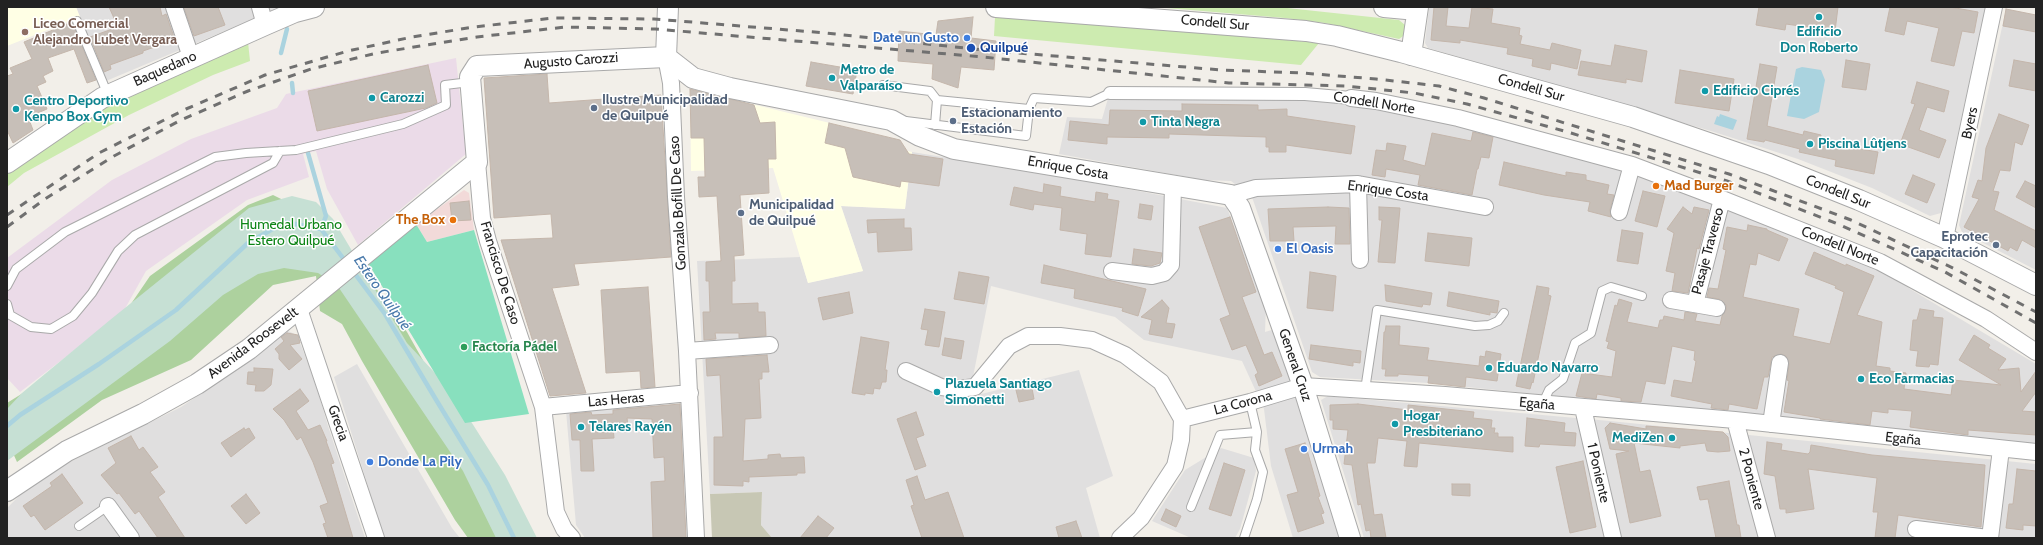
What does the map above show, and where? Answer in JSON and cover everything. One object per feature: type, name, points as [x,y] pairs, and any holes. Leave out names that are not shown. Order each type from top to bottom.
[{"type":"street","points":[[174,7],[191,57]]},
{"type":"street","name":"Baquedano","points":[[7,163],[108,95],[191,57],[262,16],[295,12],[314,7]]},
{"type":"street","points":[[666,56],[668,7]]},
{"type":"street","name":"Condell Sur","points":[[996,7],[1306,31],[1337,36],[1411,55],[1654,125],[1769,164],[1859,200],[1945,238],[2036,285]]},
{"type":"street","points":[[1384,7],[1417,9],[1411,55]]},
{"type":"street","name":"Byers","points":[[1945,238],[1994,7]]},
{"type":"street","name":"Augusto Carozzi","points":[[474,74],[666,56]]},
{"type":"street","name":"Enrique Costa","points":[[666,56],[693,78],[730,88],[891,120],[920,136],[954,149],[1231,195],[1256,188],[1358,184],[1485,207]]},
{"type":"street","name":"Gonzalo Bofill De Caso","points":[[666,56],[671,83],[676,197],[688,351],[696,538]]},
{"type":"street","name":"Francisco De Caso","points":[[474,74],[477,162],[482,218],[488,241],[543,407],[556,512],[564,529],[572,538]]},
{"type":"street","name":"Condell Norte","points":[[1110,93],[1305,94],[1351,98],[1458,118],[1632,165],[1880,262],[1986,319],[2036,352]]},
{"type":"street","name":"Avenida Roosevelt","points":[[7,491],[66,451],[143,414],[197,384],[249,349],[477,162]]},
{"type":"street","points":[[1619,212],[1632,165]]},
{"type":"street","points":[[1358,184],[1360,260]]},
{"type":"street","points":[[1112,271],[1152,276],[1164,273],[1171,265],[1173,186]]},
{"type":"street","name":"General Cruz","points":[[1231,195],[1240,208],[1303,386],[1350,538]]},
{"type":"street","name":"Pasaje Traverso","points":[[1695,304],[1722,199]]},
{"type":"street","name":"Pasaje Traverso","points":[[1671,300],[1717,308]]},
{"type":"street","name":"Grecia","points":[[299,309],[376,538]]},
{"type":"street","points":[[906,371],[942,387],[958,389],[975,387],[1009,346],[1028,336],[1060,336],[1092,340],[1125,355],[1161,382],[1182,419],[1181,440],[1175,466],[1141,518],[1120,538]]},
{"type":"street","points":[[688,351],[770,346]]},
{"type":"street","points":[[1771,424],[1780,363]]},
{"type":"street","name":"Egaña","points":[[1303,386],[1735,420],[2036,452]]},
{"type":"street","name":"La Corona","points":[[1182,419],[1250,402],[1303,386]]},
{"type":"street","name":"Las Heras","points":[[543,407],[690,393]]},
{"type":"street","name":"1 Poniente","points":[[1582,408],[1613,538]]},
{"type":"street","name":"2 Poniente","points":[[1735,420],[1767,538]]},
{"type":"street","points":[[1916,530],[1989,538],[2001,449]]},
{"type":"street","points":[[108,506],[131,538]]},
{"type":"lane","points":[[77,21],[108,95]]},
{"type":"lane","points":[[7,286],[16,269],[65,232],[215,157],[296,150],[403,124],[446,105],[445,85],[474,74]]},
{"type":"lane","points":[[883,85],[930,91],[937,100],[935,125]]},
{"type":"lane","points":[[891,120],[1026,136],[1029,110],[1034,98],[1091,102],[1110,93]]},
{"type":"lane","points":[[937,100],[1029,110]]},
{"type":"lane","points":[[7,304],[10,314],[31,327],[51,329],[74,316],[92,293],[118,251],[135,235],[273,163],[280,151]]},
{"type":"lane","points":[[1542,404],[1549,390],[1563,379],[1575,343],[1591,333],[1602,291],[1611,287],[1642,296]]},
{"type":"lane","points":[[1365,390],[1378,310],[1475,326],[1489,325],[1498,321],[1504,313]]},
{"type":"lane","points":[[1244,538],[1257,499],[1262,472],[1256,450],[1257,432],[1250,402]]},
{"type":"lane","points":[[1191,507],[1220,435],[1257,432]]},
{"type":"lane","points":[[79,526],[108,506]]},
{"type":"shaded area","name":"Liceo Comercial Alejandro Lubet Vergara","points":[[7,7],[76,7],[80,17],[7,46]]},
{"type":"shaded area","points":[[76,7],[282,7],[106,81]]},
{"type":"shaded area","points":[[1429,7],[1984,7],[1985,9],[1941,213],[1930,216],[1872,188],[1798,159],[1711,131],[1428,48],[1425,43]]},
{"type":"shaded area","points":[[2006,9],[2036,15],[2036,270],[1962,232],[1959,225]]},
{"type":"shaded area","points":[[456,58],[466,154],[358,245],[327,189],[316,151],[303,154],[309,177],[247,200],[146,271],[122,314],[20,392],[7,378],[7,258],[112,180],[191,139],[277,108],[286,94]]},
{"type":"shaded area","points":[[694,90],[900,140],[907,151],[912,152],[905,209],[841,206],[863,271],[808,283],[773,168],[691,171],[690,93]]},
{"type":"shaded area","points":[[1109,95],[1304,96],[1377,106],[1635,171],[1884,267],[1910,289],[2036,364],[2036,445],[1428,383],[1320,377],[1312,372],[1252,197],[1231,181],[1204,180],[1059,154],[1067,117],[1102,119]]},
{"type":"shaded area","points":[[912,152],[1055,175],[1227,208],[1266,306],[1265,332],[1275,329],[1340,538],[1293,538],[1271,466],[1264,409],[1242,361],[1144,340],[1115,317],[991,286],[969,397],[1079,370],[1113,476],[1086,488],[1100,538],[772,538],[761,525],[762,492],[710,494],[697,261],[800,257],[808,283],[863,271],[841,206],[905,209]]},
{"type":"shaded area","points":[[464,190],[469,193],[474,230],[427,242],[416,224]]},
{"type":"shaded area","points":[[288,331],[297,335],[315,381],[328,426],[365,538],[7,538],[7,508],[19,496],[62,466],[181,407]]},
{"type":"shaded area","points":[[357,364],[452,528],[460,538],[384,538],[334,377]]},
{"type":"shaded area","points":[[1328,396],[1610,421],[2036,464],[2036,538],[1364,538],[1321,400]]},
{"type":"shaded area","points":[[680,404],[687,538],[585,538],[576,525],[566,411]]},
{"type":"shaded area","points":[[1221,448],[1254,458],[1256,471],[1240,529],[1235,538],[1191,538],[1152,521],[1185,470]]},
{"type":"shaded area","points":[[762,492],[761,525],[772,538],[712,538],[710,494]]},
{"type":"green space","points":[[1155,7],[1278,7],[1399,20],[1405,25],[1406,34],[1399,39],[1325,23],[1285,18]]},
{"type":"green space","points":[[995,17],[1319,43],[1301,65],[994,36]]},
{"type":"green space","points":[[248,42],[250,61],[213,75],[129,115],[24,173],[7,187],[7,172],[105,106]]},
{"type":"green space","name":"Humedal Urbano Estero Quilpué","points":[[273,195],[330,223],[407,332],[457,421],[532,538],[468,538],[455,520],[342,324],[320,311],[316,276],[273,285],[191,360],[102,400],[17,462],[7,440],[7,403],[23,393],[122,317],[150,276],[248,205]]},
{"type":"green space","name":"Humedal Urbano Estero Quilpué","points":[[292,196],[316,202],[333,219],[407,343],[451,390],[505,475],[537,538],[496,538],[463,471],[337,285],[318,273],[284,268],[258,274],[223,295],[170,341],[7,461],[7,409],[22,393],[249,208]]},
{"type":"green space","name":"Factoría Pádel","points":[[416,224],[427,242],[474,230],[529,414],[465,423],[368,263]]},
{"type":"water","points":[[1802,67],[1821,70],[1825,80],[1819,112],[1804,119],[1787,116],[1796,69]]},
{"type":"water","points":[[1720,114],[1737,120],[1733,130],[1714,124],[1717,116],[1719,117]]},
{"type":"building","points":[[109,7],[160,7],[162,16],[166,14],[175,40],[143,51],[143,53],[110,65],[111,69],[104,72],[90,37],[118,27]]},
{"type":"building","points":[[218,7],[225,25],[194,36],[184,8]]},
{"type":"building","points":[[1434,7],[1448,7],[1446,26],[1469,28],[1472,7],[1493,9],[1491,23],[1520,28],[1519,35],[1522,36],[1520,44],[1550,50],[1552,43],[1581,50],[1577,69],[1551,63],[1550,70],[1532,66],[1533,59],[1507,54],[1508,48],[1460,40],[1460,43],[1431,40]]},
{"type":"building","points":[[1759,7],[1838,7],[1835,31],[1786,24],[1785,30],[1756,25]]},
{"type":"building","points":[[1890,7],[1950,7],[1978,12],[1974,33],[1962,31],[1954,66],[1931,61],[1939,28],[1907,21],[1904,35],[1885,31]]},
{"type":"building","points":[[2006,9],[2036,15],[2036,32],[2003,26]]},
{"type":"building","points":[[973,17],[971,38],[996,41],[994,70],[961,67],[958,88],[932,79],[933,64],[898,61],[899,31],[936,35],[938,21]]},
{"type":"building","points":[[72,22],[96,80],[87,83],[74,49],[48,58],[53,71],[43,76],[46,82],[37,86],[47,109],[28,117],[33,130],[13,143],[7,130],[7,76],[13,74],[10,68],[32,59],[24,42]]},
{"type":"building","points":[[1615,45],[1647,51],[1642,82],[1626,79],[1626,83],[1578,75],[1581,61],[1611,66]]},
{"type":"building","points":[[1846,60],[1870,64],[1866,90],[1842,87]]},
{"type":"building","points":[[2014,60],[2036,64],[2036,91],[2009,86]]},
{"type":"building","name":"Metro de Valparaíso","points":[[811,62],[857,70],[853,94],[806,86]]},
{"type":"building","points":[[1760,64],[1777,67],[1767,126],[1803,135],[1804,131],[1821,135],[1820,142],[1878,152],[1874,174],[1835,166],[1836,160],[1799,152],[1800,149],[1765,140],[1764,142],[1747,139]]},
{"type":"building","name":"Carozzi","points":[[428,65],[437,103],[426,108],[317,131],[308,91]]},
{"type":"building","name":"Edificio Ciprés","points":[[1680,70],[1734,79],[1729,111],[1675,103]]},
{"type":"building","points":[[547,74],[549,103],[661,95],[671,257],[574,264],[579,285],[552,288],[586,393],[550,396],[501,240],[553,238],[551,214],[494,218],[484,78]]},
{"type":"building","points":[[1917,82],[1949,91],[1944,112],[1927,107],[1919,130],[1946,140],[1939,158],[1900,144],[1915,104],[1911,103]]},
{"type":"building","points":[[690,89],[754,105],[760,123],[775,122],[776,159],[768,159],[769,193],[740,195],[744,255],[734,256],[735,281],[732,281],[732,304],[758,303],[758,312],[765,312],[766,336],[739,338],[739,333],[715,333],[716,339],[704,340],[703,312],[710,312],[709,281],[706,281],[706,262],[721,261],[717,196],[699,197],[698,177],[705,177],[704,138],[691,138]]},
{"type":"building","points":[[1182,104],[1258,105],[1258,110],[1287,109],[1287,116],[1355,126],[1351,154],[1286,145],[1286,152],[1269,152],[1269,147],[1266,147],[1266,137],[1169,134],[1169,138],[1107,137],[1107,144],[1068,140],[1070,121],[1109,125],[1110,110],[1182,111]]},
{"type":"building","points":[[1999,114],[2029,125],[2022,145],[2015,142],[2010,171],[2000,170],[1993,191],[1999,192],[1994,210],[2036,231],[2036,248],[2022,240],[2017,251],[2010,247],[2008,251],[1964,227],[1979,199],[1972,197],[1978,180],[1982,181],[1986,148]]},
{"type":"building","points":[[829,123],[900,140],[909,154],[943,159],[939,186],[901,181],[900,187],[853,177],[845,148],[825,143]]},
{"type":"building","points":[[1473,132],[1493,137],[1489,158],[1481,157],[1472,195],[1418,185],[1420,175],[1386,169],[1385,177],[1372,175],[1376,150],[1386,151],[1387,143],[1406,146],[1403,160],[1425,166],[1432,133],[1471,141]]},
{"type":"building","points":[[1504,162],[1566,176],[1566,172],[1586,175],[1586,180],[1609,185],[1607,194],[1614,195],[1610,210],[1611,217],[1588,211],[1590,202],[1544,195],[1499,185]]},
{"type":"building","points":[[1913,175],[1935,184],[1927,203],[1905,194]]},
{"type":"building","points":[[2025,181],[2036,186],[2036,208],[2016,197]]},
{"type":"building","points":[[1044,184],[1061,187],[1060,196],[1095,202],[1096,192],[1108,194],[1107,199],[1119,201],[1111,257],[1085,254],[1087,234],[1060,230],[1062,208],[1034,204],[1033,210],[1010,205],[1014,187],[1043,193]]},
{"type":"building","points":[[1643,191],[1665,196],[1657,227],[1635,221]]},
{"type":"building","points":[[469,201],[471,220],[452,221],[450,203]]},
{"type":"building","points":[[1140,204],[1153,206],[1151,220],[1138,218]]},
{"type":"building","points":[[1328,207],[1349,208],[1350,244],[1335,244],[1336,226],[1293,227],[1294,241],[1270,241],[1268,209]]},
{"type":"building","points":[[1379,207],[1400,208],[1395,263],[1378,262],[1382,220],[1379,220]]},
{"type":"building","points":[[1683,207],[1692,214],[1694,207],[1709,210],[1699,249],[1697,248],[1688,293],[1672,291],[1675,273],[1666,271],[1674,233],[1667,229]]},
{"type":"building","points":[[1230,217],[1256,292],[1242,297],[1264,355],[1272,352],[1282,376],[1259,386],[1255,375],[1258,373],[1246,345],[1232,350],[1220,319],[1230,315],[1199,227]]},
{"type":"building","points":[[904,219],[904,228],[911,228],[912,250],[878,252],[877,232],[868,233],[867,220]]},
{"type":"building","points":[[1748,225],[1767,229],[1788,239],[1779,261],[1758,253],[1756,265],[1750,264],[1743,297],[1799,309],[1793,336],[1830,344],[1844,292],[1835,288],[1836,286],[1805,274],[1814,252],[1846,266],[1846,264],[1874,276],[1857,315],[1882,322],[1876,366],[1890,368],[1890,371],[1906,373],[1904,389],[1951,395],[1953,380],[2001,385],[1959,360],[1974,335],[1990,345],[1988,348],[2006,359],[1998,370],[2019,368],[2021,392],[2036,371],[2036,392],[2022,411],[2036,412],[2036,435],[1968,430],[1968,435],[1910,427],[1912,411],[1888,409],[1888,413],[1872,411],[1870,425],[1820,419],[1784,412],[1789,381],[1787,380],[1789,364],[1786,356],[1781,354],[1772,357],[1768,377],[1764,377],[1757,409],[1729,404],[1728,410],[1711,408],[1712,404],[1671,396],[1674,380],[1692,383],[1696,361],[1694,360],[1695,351],[1672,346],[1665,384],[1646,381],[1641,402],[1621,401],[1621,398],[1597,394],[1596,399],[1576,396],[1582,373],[1612,377],[1616,351],[1607,348],[1609,342],[1606,341],[1615,305],[1617,306],[1619,299],[1632,303],[1627,322],[1658,328],[1660,320],[1663,320],[1664,316],[1684,320],[1685,312],[1697,314],[1695,321],[1720,325],[1722,316],[1726,310],[1726,305],[1719,299],[1707,297],[1709,288],[1718,289],[1726,250],[1723,249],[1727,227],[1747,231]]},
{"type":"building","points":[[1622,230],[1643,233],[1638,264],[1617,261]]},
{"type":"building","points":[[1428,233],[1472,238],[1469,266],[1425,261]]},
{"type":"building","points":[[1134,249],[1162,253],[1160,263],[1151,266],[1132,264]]},
{"type":"building","points":[[1044,265],[1146,289],[1138,316],[1122,311],[1123,308],[1074,298],[1075,289],[1041,283]]},
{"type":"building","points":[[959,272],[989,277],[984,304],[954,299]]},
{"type":"building","points":[[1310,272],[1336,276],[1333,311],[1307,308]]},
{"type":"building","points":[[1385,285],[1432,293],[1430,305],[1423,304],[1422,307],[1386,301]]},
{"type":"building","points":[[1537,286],[1549,288],[1548,295],[1551,296],[1533,383],[1532,382],[1530,389],[1516,386]]},
{"type":"building","points":[[648,287],[655,387],[641,388],[640,371],[606,373],[601,290]]},
{"type":"building","points":[[849,292],[853,313],[823,320],[818,298]]},
{"type":"building","points":[[1449,292],[1499,301],[1497,313],[1490,312],[1490,315],[1447,306]]},
{"type":"building","points":[[1162,300],[1169,308],[1166,323],[1175,324],[1172,338],[1149,334],[1152,320],[1141,317]]},
{"type":"building","points":[[925,309],[945,312],[939,347],[925,345],[928,330],[921,329]]},
{"type":"building","points":[[1920,309],[1934,311],[1933,317],[1943,318],[1938,365],[1930,364],[1929,367],[1916,366],[1918,351],[1910,350],[1913,320],[1917,320]]},
{"type":"building","points":[[1386,326],[1400,326],[1399,345],[1429,348],[1427,360],[1479,366],[1480,356],[1485,357],[1486,351],[1501,354],[1497,381],[1466,377],[1465,387],[1428,383],[1429,376],[1398,374],[1398,376],[1385,376],[1386,369],[1382,369],[1384,332]]},
{"type":"building","points":[[287,333],[298,335],[300,343],[290,345],[302,359],[289,370],[279,359],[279,354],[275,349],[284,341],[281,337]]},
{"type":"building","points":[[861,337],[889,342],[885,370],[887,370],[886,382],[882,382],[880,389],[874,388],[873,394],[865,393],[865,395],[852,393]]},
{"type":"building","points":[[945,338],[964,341],[961,359],[942,355]]},
{"type":"building","points":[[1311,345],[1361,351],[1360,363],[1353,362],[1353,366],[1309,359]]},
{"type":"building","points":[[767,355],[769,372],[762,372],[762,379],[759,379],[761,418],[745,419],[743,461],[768,459],[768,455],[780,454],[781,458],[804,457],[805,473],[797,473],[797,475],[749,477],[749,482],[743,481],[743,486],[714,485],[714,437],[723,437],[720,375],[707,376],[706,359]]},
{"type":"building","points":[[254,368],[273,369],[271,385],[264,391],[255,391],[256,385],[247,384],[248,372],[254,372]]},
{"type":"building","points":[[1031,383],[1034,399],[1019,402],[1015,386]]},
{"type":"building","points":[[300,389],[309,401],[296,411],[308,430],[320,425],[334,463],[331,464],[353,538],[328,538],[323,524],[326,523],[320,506],[328,503],[313,462],[301,437],[297,440],[284,420],[273,409]]},
{"type":"building","points":[[680,404],[686,538],[653,538],[651,482],[665,481],[664,457],[654,458],[652,419],[627,418],[628,426],[613,427],[614,438],[592,439],[594,471],[581,471],[580,440],[572,440],[570,414],[591,412],[592,415],[613,414],[613,410]]},
{"type":"building","points":[[1358,404],[1408,410],[1408,405],[1474,412],[1473,418],[1492,420],[1491,428],[1495,428],[1494,433],[1498,433],[1498,437],[1513,437],[1513,452],[1419,443],[1417,467],[1404,466],[1407,441],[1378,438],[1375,463],[1367,463],[1374,515],[1382,514],[1386,538],[1371,538],[1370,530],[1366,531],[1361,504],[1358,505],[1352,465],[1344,464],[1348,430],[1333,429],[1333,420],[1330,420],[1330,405]]},
{"type":"building","points":[[916,412],[924,435],[916,438],[926,466],[915,470],[897,419]]},
{"type":"building","points":[[1527,418],[1565,423],[1564,432],[1576,433],[1575,446],[1540,444],[1539,447],[1525,446]]},
{"type":"building","points":[[1610,423],[1646,429],[1646,426],[1723,432],[1728,437],[1730,451],[1707,451],[1705,443],[1680,446],[1680,448],[1634,443],[1640,472],[1650,470],[1661,516],[1630,523],[1616,454],[1629,451],[1610,449],[1605,428]]},
{"type":"building","points":[[244,428],[245,430],[249,428],[255,438],[231,457],[221,443]]},
{"type":"building","points":[[131,436],[139,450],[143,447],[158,467],[150,472],[165,492],[158,497],[185,538],[158,538],[139,511],[135,514],[119,493],[117,494],[101,475],[116,463],[108,448]]},
{"type":"building","points":[[1767,442],[1782,444],[1781,450],[1808,454],[1810,452],[1811,445],[1872,455],[1985,465],[1981,527],[1898,515],[1895,538],[1875,538],[1878,512],[1873,512],[1877,478],[1808,469],[1814,509],[1786,513],[1786,509],[1780,509],[1775,476],[1764,474]]},
{"type":"building","points":[[1305,443],[1320,496],[1318,497],[1324,513],[1321,514],[1324,523],[1298,532],[1287,495],[1298,492],[1285,449]]},
{"type":"building","points":[[1583,461],[1596,527],[1570,533],[1556,467]]},
{"type":"building","points":[[1224,463],[1245,470],[1231,516],[1209,509]]},
{"type":"building","points":[[2017,469],[2036,471],[2036,526],[2023,525],[2023,530],[2006,528],[2009,504],[2013,504]]},
{"type":"building","points":[[62,474],[83,503],[45,530],[34,515],[31,517],[23,506],[52,486],[50,483]]},
{"type":"building","points":[[917,476],[925,500],[948,492],[964,538],[922,538],[911,506],[914,505],[906,480]]},
{"type":"building","points":[[1729,481],[1737,525],[1739,525],[1741,538],[1716,538],[1708,499],[1700,500],[1697,487]]},
{"type":"building","points":[[1452,484],[1470,484],[1470,496],[1452,495]]},
{"type":"building","points":[[246,494],[260,513],[246,524],[231,506]]},
{"type":"building","points":[[1166,509],[1181,516],[1176,527],[1161,520]]},
{"type":"building","points":[[818,516],[834,528],[826,538],[800,538]]},
{"type":"building","points":[[1076,521],[1082,538],[1059,538],[1056,527]]},
{"type":"waterway","points":[[281,53],[287,29]]},
{"type":"waterway","points":[[292,83],[293,93]]},
{"type":"waterway","points":[[308,153],[326,216],[321,229]]},
{"type":"waterway","name":"Estero Quilpué","points":[[7,426],[20,415],[99,364],[176,310],[248,243],[285,222],[321,229],[346,262]]},
{"type":"waterway","name":"Estero Quilpué","points":[[352,270],[385,314],[488,485],[514,538]]},
{"type":"railway","points":[[7,215],[99,153],[186,109],[265,75],[348,51],[412,37],[474,27],[553,18],[654,19],[826,33],[983,50],[1221,70],[1302,73],[1439,86],[1484,98],[1729,174],[1851,220],[1957,270],[2036,312]]},
{"type":"railway","points":[[7,227],[45,199],[114,156],[181,120],[248,91],[311,69],[377,53],[477,37],[565,27],[655,29],[983,57],[1229,83],[1346,86],[1414,93],[1467,104],[1571,133],[1727,181],[1838,224],[1945,272],[2036,323]]},
{"type":"place","name":"Edificio Don Roberto","points":[[1819,17]]},
{"type":"place","name":"Liceo Comercial Alejandro Lubet Vergara","points":[[25,32]]},
{"type":"place","name":"Date un Gusto","points":[[967,38]]},
{"type":"place","name":"Quilpué","points":[[971,48]]},
{"type":"place","name":"Metro de Valparaíso","points":[[832,78]]},
{"type":"place","name":"Edificio Ciprés","points":[[1705,91]]},
{"type":"place","name":"Carozzi","points":[[372,98]]},
{"type":"place","name":"Ilustre Municipalidad de Quilpué","points":[[594,108]]},
{"type":"place","name":"Centro Deportivo Kenpo Box Gym","points":[[16,109]]},
{"type":"place","name":"Estacionamiento Estación","points":[[953,121]]},
{"type":"place","name":"Tinta Negra","points":[[1143,122]]},
{"type":"place","name":"Piscina Lûtjens","points":[[1810,144]]},
{"type":"place","name":"Mad Burger","points":[[1656,186]]},
{"type":"place","name":"Municipalidad de Quilpué","points":[[741,213]]},
{"type":"place","name":"The Box","points":[[453,220]]},
{"type":"place","name":"Eprotec Capacitación","points":[[1996,245]]},
{"type":"place","name":"El Oasis","points":[[1278,249]]},
{"type":"place","name":"Factoría Pádel","points":[[464,347]]},
{"type":"place","name":"Eduardo Navarro","points":[[1489,368]]},
{"type":"place","name":"Eco Farmacias","points":[[1861,379]]},
{"type":"place","name":"Plazuela Santiago Simonetti","points":[[937,392]]},
{"type":"place","name":"Hogar Presbiteriano","points":[[1395,424]]},
{"type":"place","name":"Telares Rayén","points":[[581,427]]},
{"type":"place","name":"MediZen","points":[[1672,438]]},
{"type":"place","name":"Urmah","points":[[1304,449]]},
{"type":"place","name":"Donde La Pily","points":[[370,462]]}]
